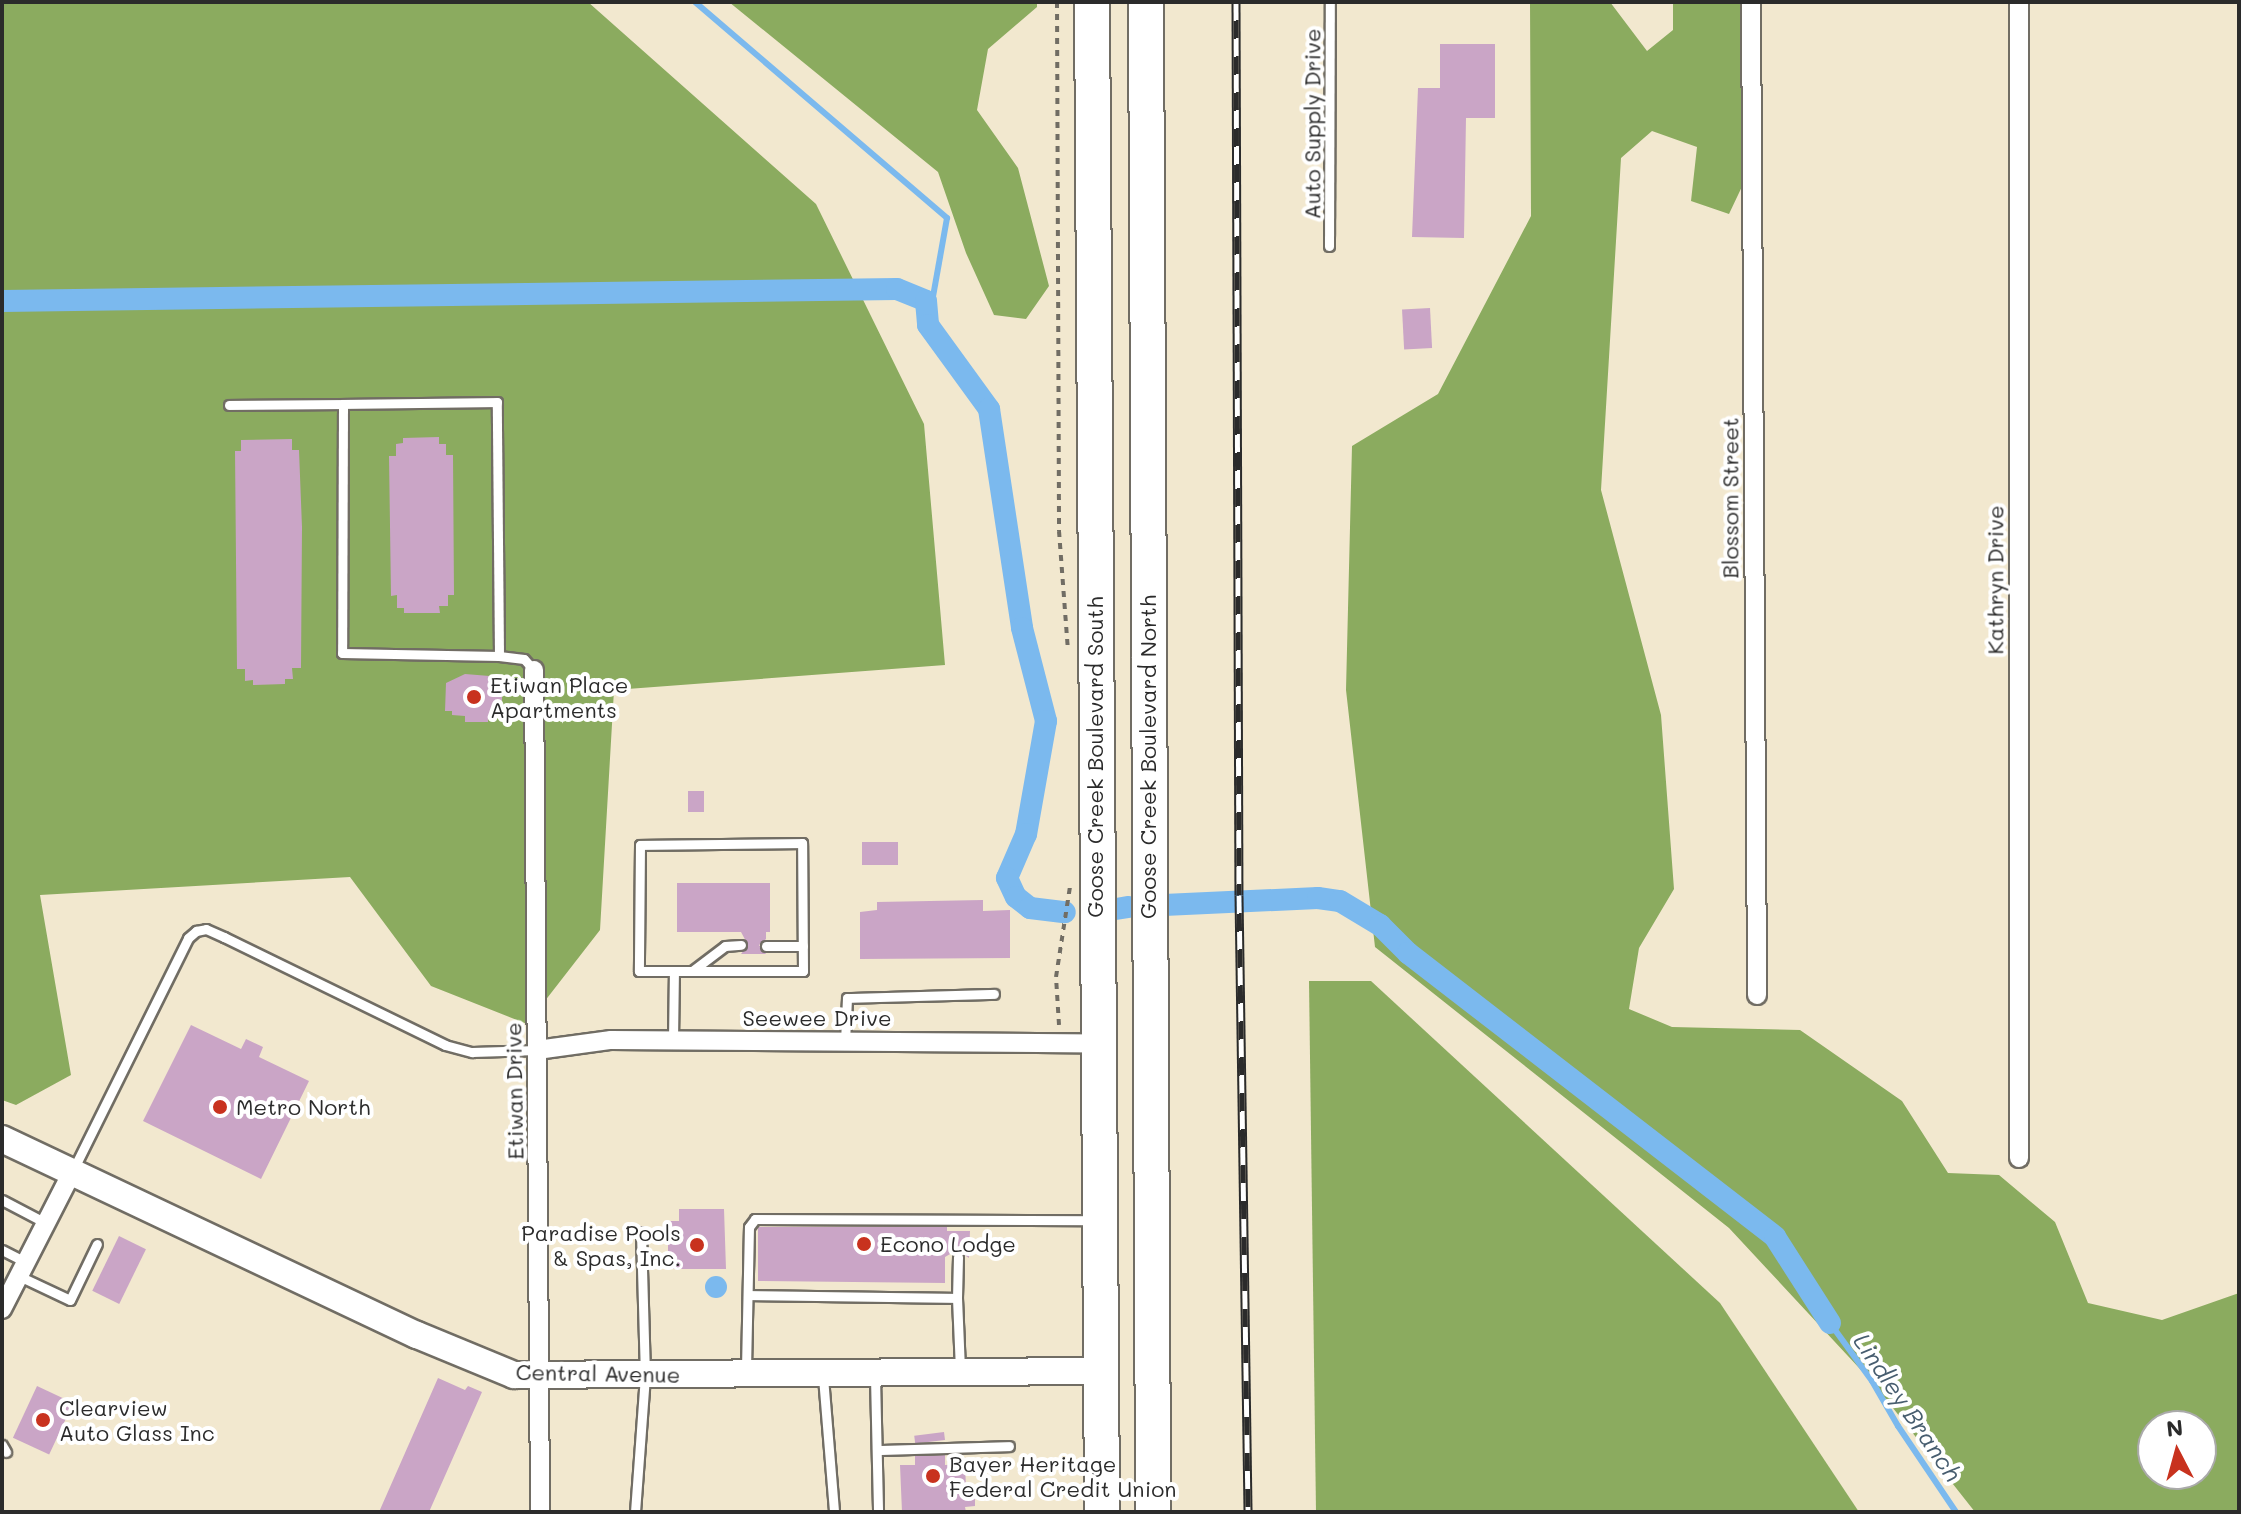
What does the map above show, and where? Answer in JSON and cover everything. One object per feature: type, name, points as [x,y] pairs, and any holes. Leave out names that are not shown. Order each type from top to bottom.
[{"type":"highway","name":"Goose Creek Boulevard South","points":[[1092,2],[1102,1512]]},
{"type":"highway","name":"Goose Creek Boulevard North","points":[[1146,2],[1153,1512]]},
{"type":"highway","points":[[1152,1265],[1135,1336],[1101,1371],[1133,1410],[1153,1468]]},
{"type":"street","name":"Blossom Street","points":[[1751,2],[1757,995]]},
{"type":"street","name":"Kathryn Drive","points":[[2019,2],[2019,1158]]},
{"type":"street","name":"Etiwan Drive","points":[[534,670],[540,1512]]},
{"type":"street","name":"Seewee Drive","points":[[537,1050],[611,1040],[1097,1043]]},
{"type":"street","name":"Central Avenue","points":[[2,1139],[427,1340],[514,1375],[1101,1371]]},
{"type":"street","points":[[2,1309],[71,1174]]},
{"type":"lane","name":"Auto Supply Drive","points":[[1329,246],[1330,2]]},
{"type":"lane","points":[[229,405],[497,402],[499,656]]},
{"type":"lane","points":[[343,404],[342,653],[499,656],[524,659],[534,670]]},
{"type":"lane","points":[[802,843],[803,971],[692,971],[639,971],[640,845],[802,843]]},
{"type":"lane","points":[[71,1174],[188,938],[196,931],[206,929],[224,937],[445,1045],[472,1052],[537,1050]]},
{"type":"lane","points":[[692,971],[725,946],[741,945]]},
{"type":"lane","points":[[766,946],[803,946]]},
{"type":"lane","points":[[673,1040],[674,971]]},
{"type":"lane","points":[[845,1042],[847,998],[994,994]]},
{"type":"lane","points":[[2,1200],[46,1223]]},
{"type":"lane","points":[[746,1375],[749,1227],[755,1219],[1099,1220]]},
{"type":"lane","points":[[957,1219],[957,1231]]},
{"type":"lane","points":[[635,1512],[645,1376],[641,1232]]},
{"type":"lane","points":[[2,1250],[23,1269],[70,1300],[97,1244]]},
{"type":"lane","points":[[958,1257],[960,1372]]},
{"type":"lane","points":[[748,1295],[957,1298]]},
{"type":"lane","points":[[874,1373],[878,1512]]},
{"type":"lane","points":[[822,1374],[834,1512]]},
{"type":"lane","points":[[877,1450],[1009,1446]]},
{"type":"path","points":[[1057,2],[1059,531],[1068,660]]},
{"type":"path","points":[[1062,1041],[1056,1011],[1058,955],[1070,886]]},
{"type":"green space","points":[[2,2],[588,2],[816,204],[924,424],[945,665],[614,690],[600,930],[527,1024],[431,986],[350,877],[40,895],[71,1075],[16,1105],[2,1100]]},
{"type":"green space","points":[[729,2],[1037,2],[1037,7],[988,49],[977,110],[1018,168],[1049,286],[1026,319],[994,315],[966,253],[938,172]]},
{"type":"green space","points":[[1530,2],[1610,2],[1647,51],[1673,30],[1673,2],[1745,2],[1747,176],[1729,214],[1691,201],[1697,147],[1652,131],[1621,158],[1601,490],[1661,715],[1674,889],[1639,948],[1629,1009],[1672,1027],[1800,1030],[1902,1101],[1948,1173],[1999,1175],[2055,1222],[2088,1303],[2162,1320],[2239,1293],[2239,1512],[1975,1512],[1874,1384],[1729,1228],[1375,947],[1346,690],[1352,446],[1438,394],[1531,216]]},
{"type":"green space","points":[[1309,981],[1371,981],[1720,1303],[1859,1512],[1316,1512]]},
{"type":"water","points":[[716,1276],[724,1279],[727,1287],[724,1295],[716,1298],[708,1295],[705,1287],[708,1279]]},
{"type":"building","points":[[1440,44],[1495,44],[1495,118],[1466,118],[1464,238],[1412,237],[1418,88],[1440,88]]},
{"type":"building","points":[[1430,308],[1432,348],[1404,349],[1402,309]]},
{"type":"building","points":[[439,437],[439,444],[446,444],[446,455],[453,455],[454,595],[448,595],[448,606],[439,606],[440,613],[404,613],[404,608],[397,608],[397,595],[391,596],[389,456],[396,456],[396,444],[403,443],[403,438]]},
{"type":"building","points":[[292,439],[292,450],[299,450],[301,668],[292,668],[293,679],[285,679],[285,684],[253,685],[253,680],[245,681],[245,669],[237,669],[235,451],[241,451],[241,440]]},
{"type":"building","name":"Etiwan Place Apartments","points":[[465,674],[502,677],[502,716],[488,716],[488,722],[465,722],[465,716],[445,711],[446,683]]},
{"type":"building","points":[[688,791],[704,791],[704,812],[688,812]]},
{"type":"building","points":[[862,842],[898,842],[898,865],[862,865]]},
{"type":"building","points":[[677,883],[770,883],[770,932],[766,932],[766,939],[759,945],[766,954],[741,954],[748,945],[741,932],[677,932]]},
{"type":"building","points":[[983,900],[983,911],[1010,910],[1010,958],[860,959],[860,912],[877,910],[877,902]]},
{"type":"building","points":[[191,1025],[241,1049],[246,1039],[263,1047],[259,1057],[309,1081],[261,1179],[143,1121]]},
{"type":"building","name":"Paradise Pools & Spas, Inc.","points":[[679,1209],[724,1209],[726,1269],[668,1269],[668,1221],[679,1221]]},
{"type":"building","name":"Econo Lodge","points":[[758,1227],[947,1227],[947,1231],[970,1231],[969,1258],[957,1250],[945,1257],[945,1283],[758,1281]]},
{"type":"building","points":[[119,1236],[146,1249],[119,1304],[92,1291]]},
{"type":"building","points":[[438,1378],[465,1390],[468,1386],[482,1392],[429,1512],[379,1512]]},
{"type":"building","points":[[37,1386],[73,1403],[49,1455],[13,1438]]},
{"type":"building","points":[[944,1432],[945,1440],[915,1444],[914,1436]]},
{"type":"building","name":"Bayer Heritage Federal Credit Union","points":[[945,1455],[945,1465],[965,1464],[966,1488],[975,1488],[975,1506],[965,1507],[966,1512],[902,1512],[900,1465],[915,1465],[915,1456]]},
{"type":"waterway","points":[[695,2],[947,218],[928,325]]},
{"type":"waterway","points":[[2,301],[897,289],[926,301],[928,325],[989,409],[1022,628],[1046,721],[1026,834],[1007,878],[1016,897],[1030,908],[1065,912]]},
{"type":"waterway","points":[[1164,905],[1318,898],[1340,901],[1380,925],[1408,953],[1775,1237],[1830,1323]]},
{"type":"waterway","points":[[1116,909],[1129,907]]},
{"type":"waterway","name":"Lindley Branch","points":[[1830,1323],[1872,1381],[1898,1426],[1956,1512]]},
{"type":"railway","points":[[1236,2],[1239,895],[1248,1512]]},
{"type":"place","name":"Etiwan Place Apartments","points":[[474,697]]},
{"type":"place","name":"Metro North","points":[[220,1107]]},
{"type":"place","name":"Econo Lodge","points":[[864,1244]]},
{"type":"place","name":"Paradise Pools & Spas, Inc.","points":[[697,1245]]},
{"type":"place","name":"Clearview Auto Glass Inc","points":[[43,1420]]},
{"type":"place","name":"Bayer Heritage Federal Credit Union","points":[[933,1476]]}]
